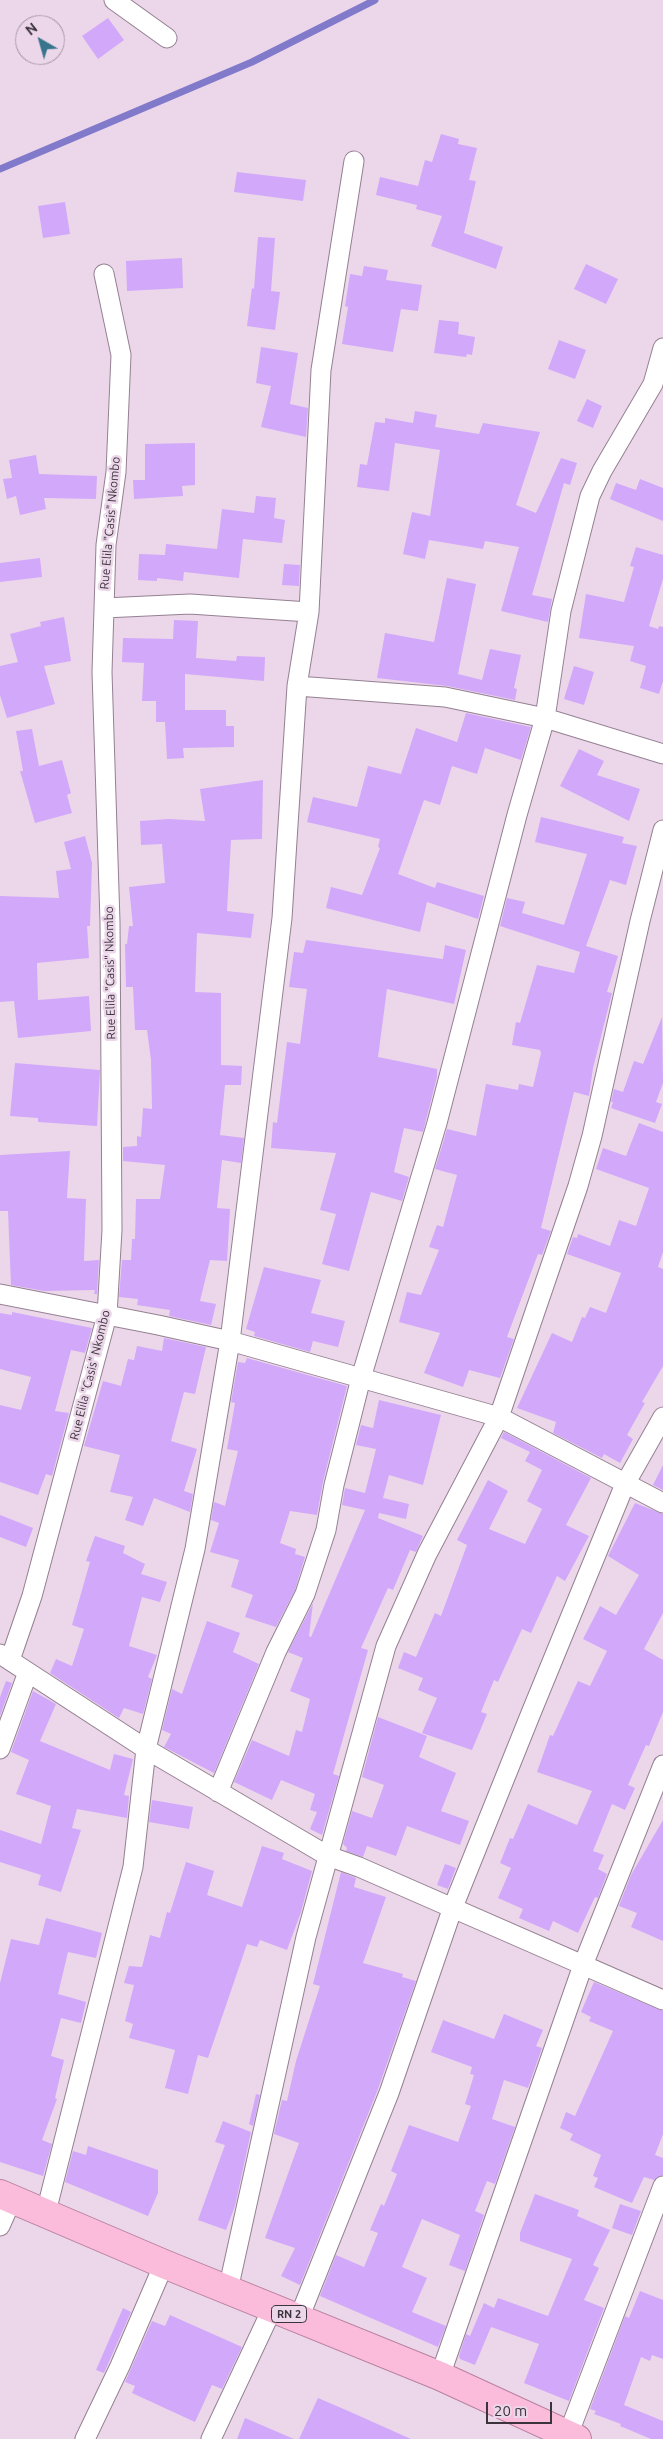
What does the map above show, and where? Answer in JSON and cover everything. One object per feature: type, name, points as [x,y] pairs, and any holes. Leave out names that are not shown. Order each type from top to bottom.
[{"type":"highway","name":"RN 2","points":[[6,2197],[46,2212],[164,2264],[440,2376],[573,2437]]},
{"type":"street","points":[[114,0],[167,38]]},
{"type":"street","points":[[46,2212],[133,1867],[146,1749],[195,1549],[230,1341],[282,918],[297,686],[309,612],[321,370],[354,161]]},
{"type":"street","name":"Rue Elila \"Casis\" Nkombo","points":[[5,1657],[32,1596],[107,1315],[112,1220],[110,922],[102,672],[106,546],[116,472],[121,355],[104,274]]},
{"type":"street","points":[[218,1792],[276,1652],[305,1594],[326,1530],[334,1485],[361,1378],[437,1123],[517,815],[545,718],[561,611],[590,496],[602,471],[653,384],[663,348]]},
{"type":"street","points":[[104,608],[190,604],[309,612]]},
{"type":"street","points":[[297,686],[445,697],[545,718],[663,754]]},
{"type":"street","points":[[228,2290],[306,1936],[386,1646],[427,1554],[499,1417],[580,1178],[663,830]]},
{"type":"street","points":[[0,1294],[230,1341],[499,1417],[663,1503]]},
{"type":"street","points":[[299,2318],[389,2093],[453,1907],[625,1484],[663,1418]]},
{"type":"street","points":[[5,1657],[146,1749],[328,1856],[453,1907],[663,2000]]},
{"type":"street","points":[[0,1749],[28,1672]]},
{"type":"street","points":[[440,2376],[583,1965],[663,1765]]},
{"type":"street","points":[[573,2437],[663,2186]]},
{"type":"street","points":[[0,2226],[6,2197]]},
{"type":"street","points":[[85,2439],[120,2366],[164,2264]]},
{"type":"street","points":[[212,2439],[273,2307]]},
{"type":"building","points":[[108,18],[124,40],[98,59],[82,36]]},
{"type":"building","points":[[441,134],[459,139],[458,144],[477,148],[469,180],[476,181],[464,233],[503,247],[496,269],[431,246],[442,216],[416,209],[417,205],[376,195],[380,177],[418,186],[425,160],[432,162]]},
{"type":"building","points":[[237,172],[306,180],[303,201],[234,192]]},
{"type":"building","points":[[65,202],[70,234],[43,238],[38,206]]},
{"type":"building","points":[[258,237],[275,238],[271,291],[280,292],[275,330],[247,326],[252,288],[254,289]]},
{"type":"building","points":[[182,258],[183,288],[127,291],[126,261]]},
{"type":"building","points":[[586,264],[618,279],[606,304],[574,289]]},
{"type":"building","points":[[364,266],[388,270],[386,280],[422,285],[418,311],[401,309],[393,352],[342,344],[348,307],[345,306],[350,274],[362,276]]},
{"type":"building","points":[[439,320],[459,322],[458,334],[475,337],[472,355],[467,354],[466,357],[434,353]]},
{"type":"building","points":[[559,340],[586,350],[575,379],[548,369]]},
{"type":"building","points":[[261,347],[298,353],[290,404],[308,408],[306,437],[261,427],[271,386],[256,383]]},
{"type":"building","points":[[587,399],[602,406],[593,428],[577,421]]},
{"type":"building","points":[[415,411],[437,415],[435,427],[479,434],[483,423],[540,432],[516,505],[536,513],[561,458],[577,463],[570,485],[564,483],[532,595],[552,599],[548,622],[501,611],[519,547],[485,541],[483,549],[429,540],[425,559],[403,554],[412,512],[430,516],[440,450],[395,443],[389,491],[357,487],[360,464],[367,465],[375,422],[385,423],[385,418],[413,423]]},
{"type":"building","points":[[195,443],[195,485],[182,486],[183,496],[134,499],[133,480],[145,480],[145,444]]},
{"type":"building","points":[[36,455],[39,474],[97,476],[96,499],[44,498],[46,509],[20,515],[16,496],[7,499],[3,479],[12,478],[9,460]]},
{"type":"building","points":[[640,479],[663,488],[663,521],[610,499],[616,483],[636,490]]},
{"type":"building","points":[[256,496],[276,498],[274,518],[285,520],[282,543],[243,539],[239,578],[184,572],[183,581],[157,578],[157,581],[138,580],[139,554],[165,555],[166,544],[217,549],[222,509],[254,513]]},
{"type":"building","points":[[636,547],[663,555],[663,579],[649,626],[658,629],[659,626],[663,627],[663,681],[659,694],[640,688],[646,666],[630,661],[634,646],[579,638],[586,594],[624,602],[634,567],[630,566]]},
{"type":"building","points":[[40,558],[42,577],[0,582],[0,563]]},
{"type":"building","points":[[284,564],[300,565],[299,586],[282,585]]},
{"type":"building","points":[[447,578],[476,584],[458,674],[482,680],[490,649],[521,655],[514,688],[517,689],[515,700],[447,686],[377,678],[385,633],[434,642]]},
{"type":"building","points":[[64,617],[71,661],[44,666],[55,704],[7,718],[0,695],[0,666],[18,662],[10,634],[41,626],[40,622]]},
{"type":"building","points":[[174,620],[198,621],[196,658],[236,661],[237,656],[265,657],[264,681],[185,674],[185,710],[226,710],[226,726],[234,726],[234,747],[183,748],[184,758],[167,759],[165,722],[156,722],[156,701],[142,701],[144,663],[122,662],[123,638],[173,639]]},
{"type":"building","points":[[574,666],[594,672],[584,705],[564,699]]},
{"type":"building","points":[[466,713],[531,727],[521,760],[485,748],[477,774],[452,766],[440,805],[424,800],[398,874],[435,888],[437,882],[484,896],[478,919],[427,902],[420,932],[326,908],[331,887],[362,895],[380,848],[378,847],[380,839],[307,822],[313,797],[357,807],[368,766],[401,774],[416,728],[457,742]]},
{"type":"building","points":[[32,729],[39,766],[62,760],[71,793],[67,795],[72,813],[35,823],[20,771],[23,771],[16,731]]},
{"type":"building","points":[[579,749],[604,761],[597,775],[640,789],[629,821],[560,786]]},
{"type":"building","points":[[263,780],[262,839],[231,840],[227,911],[254,914],[251,938],[197,933],[195,992],[221,993],[221,1065],[242,1066],[241,1085],[225,1085],[220,1135],[244,1138],[241,1163],[222,1160],[217,1208],[230,1209],[227,1261],[210,1260],[200,1301],[216,1304],[211,1325],[169,1316],[170,1310],[137,1305],[138,1299],[119,1297],[122,1260],[131,1260],[132,1239],[135,1239],[136,1199],[160,1199],[165,1165],[123,1161],[123,1147],[137,1146],[137,1136],[141,1137],[143,1108],[152,1109],[151,1060],[147,1030],[135,1030],[133,987],[126,987],[125,944],[127,944],[129,926],[133,926],[129,887],[165,883],[162,844],[141,845],[140,821],[169,819],[205,821],[200,789]]},
{"type":"building","points":[[541,817],[624,837],[622,843],[637,846],[626,885],[610,880],[586,946],[618,956],[607,992],[612,993],[593,1068],[589,1096],[574,1092],[541,1228],[551,1231],[542,1255],[538,1254],[507,1337],[514,1339],[500,1378],[469,1370],[463,1387],[424,1373],[440,1333],[399,1322],[407,1292],[421,1295],[439,1250],[429,1247],[437,1225],[443,1227],[457,1175],[435,1169],[447,1129],[476,1136],[486,1084],[518,1090],[519,1084],[533,1087],[541,1053],[540,1050],[512,1045],[516,1022],[520,1023],[537,965],[574,973],[580,952],[500,926],[507,898],[525,902],[522,913],[564,925],[587,854],[535,842]]},
{"type":"building","points":[[85,836],[92,863],[90,926],[87,926],[89,958],[37,963],[38,1000],[89,996],[91,1031],[18,1038],[14,1001],[0,1002],[0,896],[59,898],[56,871],[71,869],[64,842]]},
{"type":"building","points":[[306,940],[443,959],[445,945],[466,950],[454,1004],[387,989],[378,1057],[437,1069],[437,1077],[423,1132],[404,1128],[394,1172],[409,1177],[402,1201],[371,1192],[349,1271],[322,1264],[336,1214],[320,1210],[336,1153],[271,1148],[273,1122],[277,1123],[287,1042],[300,1044],[307,989],[289,987],[294,952],[303,953]]},
{"type":"building","points":[[662,1017],[663,1083],[656,1102],[662,1104],[655,1123],[611,1108],[613,1102],[611,1102],[614,1089],[623,1092],[634,1061],[643,1064]]},
{"type":"building","points":[[15,1063],[100,1070],[97,1126],[38,1122],[38,1118],[10,1116]]},
{"type":"building","points":[[639,1123],[663,1132],[663,1252],[658,1267],[663,1269],[663,1366],[642,1402],[645,1403],[627,1435],[633,1439],[620,1463],[604,1454],[602,1458],[553,1433],[556,1422],[517,1408],[552,1333],[572,1342],[582,1317],[585,1318],[590,1307],[606,1313],[621,1273],[567,1254],[573,1237],[577,1238],[578,1234],[610,1246],[619,1220],[636,1226],[649,1188],[596,1169],[603,1148],[626,1156]]},
{"type":"building","points":[[70,1151],[67,1198],[86,1199],[84,1261],[99,1260],[97,1294],[94,1294],[95,1290],[44,1291],[11,1285],[8,1211],[0,1211],[0,1155]]},
{"type":"building","points":[[264,1267],[321,1280],[311,1313],[345,1321],[338,1347],[313,1341],[310,1352],[254,1336],[255,1332],[246,1329]]},
{"type":"building","points":[[12,1312],[92,1328],[85,1353],[71,1350],[55,1411],[69,1413],[52,1476],[46,1474],[38,1495],[0,1482],[0,1405],[21,1410],[31,1377],[0,1369],[0,1313],[12,1315]]},
{"type":"building","points":[[164,1338],[206,1347],[195,1394],[184,1392],[171,1441],[197,1449],[184,1491],[193,1494],[190,1512],[154,1498],[143,1526],[125,1520],[133,1497],[110,1492],[120,1455],[84,1446],[103,1381],[121,1386],[128,1359],[134,1360],[137,1346],[162,1351]]},
{"type":"building","points":[[247,1358],[347,1386],[323,1482],[317,1515],[290,1511],[280,1543],[296,1549],[295,1554],[305,1557],[295,1590],[276,1627],[245,1617],[253,1595],[231,1587],[239,1560],[210,1552],[219,1523],[211,1520],[214,1502],[225,1506],[238,1451],[227,1449],[235,1403],[231,1402],[238,1362],[245,1363]]},
{"type":"building","points":[[379,1400],[441,1415],[423,1485],[389,1475],[383,1498],[409,1504],[406,1519],[379,1513],[378,1518],[423,1536],[416,1552],[410,1550],[393,1590],[388,1588],[361,1648],[368,1650],[333,1774],[339,1776],[322,1835],[310,1829],[317,1812],[310,1810],[315,1794],[281,1780],[272,1800],[234,1782],[252,1740],[289,1756],[296,1730],[302,1732],[310,1699],[290,1691],[303,1658],[288,1652],[313,1603],[309,1636],[311,1637],[365,1510],[342,1505],[345,1488],[365,1493],[376,1449],[356,1445],[361,1425],[373,1428]]},
{"type":"building","points":[[504,1432],[591,1478],[566,1525],[589,1536],[565,1581],[557,1576],[531,1633],[522,1629],[498,1682],[494,1680],[481,1712],[487,1714],[472,1750],[422,1733],[437,1698],[418,1690],[423,1678],[398,1668],[404,1652],[416,1657],[435,1613],[441,1616],[467,1545],[457,1540],[488,1480],[508,1491],[489,1529],[525,1544],[542,1509],[527,1501],[542,1470],[525,1461],[530,1452],[501,1438]]},
{"type":"building","points":[[663,1465],[663,1490],[653,1485]]},
{"type":"building","points":[[635,1503],[663,1514],[663,1613],[644,1649],[663,1660],[663,1712],[649,1746],[646,1745],[628,1785],[635,1788],[625,1810],[612,1804],[593,1851],[604,1855],[598,1869],[607,1874],[598,1898],[595,1897],[578,1933],[553,1921],[549,1931],[519,1918],[523,1909],[498,1898],[511,1868],[500,1863],[510,1838],[513,1839],[528,1804],[577,1825],[592,1791],[537,1772],[550,1735],[553,1736],[578,1681],[590,1686],[607,1651],[583,1639],[600,1606],[616,1615],[639,1575],[608,1556]]},
{"type":"building","points":[[0,1515],[33,1528],[26,1547],[0,1537]]},
{"type":"building","points":[[95,1536],[125,1546],[123,1553],[145,1564],[141,1574],[167,1582],[160,1602],[142,1597],[129,1646],[157,1655],[148,1677],[152,1679],[143,1714],[124,1708],[119,1718],[50,1673],[56,1659],[72,1666],[84,1629],[72,1625],[90,1562],[86,1561]]},
{"type":"building","points":[[207,1621],[240,1633],[233,1652],[259,1664],[214,1773],[164,1747],[171,1734],[162,1730],[172,1689],[182,1694]]},
{"type":"building","points":[[6,1681],[12,1683],[0,1716],[0,1697]]},
{"type":"building","points":[[33,1691],[56,1704],[40,1741],[110,1770],[114,1754],[133,1759],[124,1795],[129,1796],[127,1818],[77,1809],[72,1828],[81,1830],[61,1892],[38,1885],[41,1875],[0,1862],[0,1830],[41,1844],[51,1806],[16,1794],[29,1760],[11,1752]]},
{"type":"building","points":[[378,1717],[427,1736],[419,1757],[456,1773],[441,1811],[469,1821],[460,1845],[407,1826],[396,1856],[367,1846],[363,1857],[346,1851],[347,1848],[343,1844],[352,1811],[372,1818],[384,1785],[362,1777]]},
{"type":"building","points":[[152,1800],[193,1807],[189,1829],[149,1822]]},
{"type":"building","points":[[663,1820],[663,1941],[631,1927],[637,1913],[619,1906],[631,1875]]},
{"type":"building","points":[[262,1846],[284,1853],[282,1859],[312,1871],[301,1912],[287,1950],[260,1940],[257,1947],[247,1944],[208,2058],[198,2055],[188,2094],[165,2088],[175,2050],[129,2038],[133,2024],[125,2021],[134,1985],[124,1983],[129,1966],[142,1967],[150,1935],[160,1938],[167,1912],[170,1913],[186,1862],[214,1871],[207,1895],[242,1907]]},
{"type":"building","points":[[445,1864],[456,1868],[448,1889],[437,1885]]},
{"type":"building","points":[[341,1872],[356,1878],[354,1887],[386,1897],[363,1963],[403,1974],[402,1977],[416,1981],[378,2089],[300,2285],[281,2276],[295,2248],[265,2238],[299,2143],[274,2134],[282,2100],[287,2101],[296,2061],[320,1986],[313,1984]]},
{"type":"building","points":[[46,1918],[102,1933],[96,1958],[68,1952],[58,1994],[86,2002],[81,2023],[61,2018],[51,2056],[64,2060],[55,2098],[57,2099],[42,2140],[52,2144],[43,2176],[0,2162],[0,1983],[11,1939],[39,1945]]},
{"type":"building","points":[[594,1982],[663,2011],[663,2134],[655,2155],[663,2158],[663,2175],[654,2180],[644,2177],[632,2203],[594,2187],[598,2178],[593,2176],[601,2155],[570,2140],[573,2134],[560,2128],[566,2112],[575,2116],[613,2031],[589,2021],[591,2017],[581,2012]]},
{"type":"building","points":[[504,2014],[543,2030],[536,2046],[542,2048],[528,2088],[504,2080],[492,2119],[515,2127],[495,2184],[487,2181],[475,2211],[484,2215],[465,2271],[449,2265],[460,2235],[422,2219],[402,2267],[427,2278],[412,2312],[446,2326],[438,2347],[320,2296],[336,2255],[364,2267],[378,2233],[370,2230],[381,2204],[384,2206],[397,2174],[391,2171],[409,2125],[458,2142],[471,2106],[465,2104],[474,2075],[470,2074],[472,2067],[431,2052],[443,2020],[494,2039]]},
{"type":"building","points":[[256,2094],[260,2095],[253,2126],[249,2124]]},
{"type":"building","points":[[223,2121],[251,2132],[235,2206],[226,2230],[198,2220],[225,2145],[215,2142]]},
{"type":"building","points":[[88,2146],[158,2170],[158,2193],[148,2216],[65,2182],[73,2151],[86,2155]]},
{"type":"building","points":[[535,2194],[579,2210],[577,2216],[610,2230],[593,2265],[599,2268],[584,2300],[604,2308],[569,2401],[524,2383],[539,2344],[491,2327],[475,2365],[460,2359],[459,2356],[466,2334],[470,2336],[484,2303],[494,2308],[498,2298],[548,2316],[572,2259],[520,2241],[520,2233]]},
{"type":"building","points":[[620,2204],[641,2211],[632,2235],[612,2228]]},
{"type":"building","points":[[640,2291],[663,2300],[663,2359],[652,2355],[650,2361],[641,2357],[624,2405],[663,2421],[663,2439],[651,2439],[620,2426],[621,2424],[594,2414],[596,2411],[590,2409],[625,2316],[629,2318]]},
{"type":"building","points":[[123,2308],[131,2312],[104,2373],[96,2370]]},
{"type":"building","points":[[170,2315],[242,2347],[222,2389],[212,2385],[195,2422],[132,2393],[135,2386],[125,2382],[152,2321],[165,2326]]},
{"type":"building","points":[[318,2398],[346,2410],[411,2439],[299,2439]]},
{"type":"building","points":[[245,2418],[294,2439],[237,2439]]},
{"type":"waterway","points":[[0,169],[252,62],[375,0]]}]
